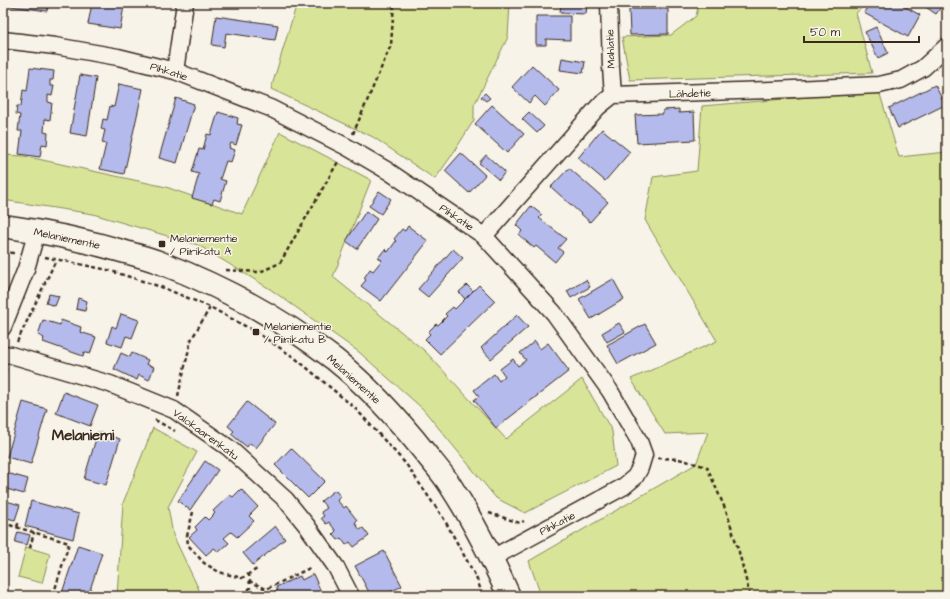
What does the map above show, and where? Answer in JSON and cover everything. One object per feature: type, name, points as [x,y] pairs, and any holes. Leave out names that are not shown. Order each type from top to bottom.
[{"type":"main road","name":"Melaniementie","points":[[3,226],[37,231],[112,248],[160,262],[213,297],[265,314],[302,336],[334,359],[366,387],[408,431],[449,484],[492,558],[509,596]]},
{"type":"street","points":[[174,71],[185,3]]},
{"type":"street","name":"Mahlatie","points":[[609,3],[610,67],[613,95]]},
{"type":"street","name":"Pihkatie","points":[[3,40],[55,46],[118,57],[174,71],[352,141],[388,170],[484,236],[554,313],[610,391],[639,442],[644,455],[640,468],[635,477],[623,487],[492,558]]},
{"type":"street","name":"Lähdetie","points":[[613,95],[879,85],[901,80],[923,68],[947,46]]},
{"type":"street","points":[[484,236],[598,107],[613,95]]},
{"type":"street","points":[[3,327],[26,269],[37,231]]},
{"type":"street","name":"Valokaarenkatu","points":[[7,355],[110,384],[174,410],[229,448],[286,500],[307,526],[336,567],[351,596]]},
{"type":"path","points":[[174,410],[191,340],[226,270],[260,272],[280,263],[352,141],[391,45],[394,3]]},
{"type":"path","points":[[3,252],[31,254],[108,270],[161,287],[213,297],[256,332],[296,358],[355,408],[406,464],[444,519],[476,577],[483,596]]},
{"type":"path","points":[[3,379],[7,355],[56,260]]},
{"type":"path","points":[[154,420],[175,431]]},
{"type":"path","points":[[656,452],[659,457]]},
{"type":"path","points":[[679,459],[707,467],[727,513],[750,596]]},
{"type":"path","points":[[467,513],[478,510],[520,523],[526,521]]},
{"type":"path","points":[[193,512],[187,536],[188,545],[204,563],[219,572],[242,578],[257,569]]},
{"type":"path","points":[[17,527],[19,521]]},
{"type":"path","points":[[3,523],[70,543],[53,596]]},
{"type":"path","points":[[30,548],[34,532]]},
{"type":"path","points":[[249,581],[266,589],[310,568]]},
{"type":"path","points":[[244,596],[250,588],[249,573]]},
{"type":"green space","points":[[297,3],[510,3],[508,37],[474,105],[474,120],[435,179],[373,137],[271,89]]},
{"type":"green space","points":[[699,3],[867,3],[856,13],[872,73],[630,80],[622,37],[671,35],[696,16]]},
{"type":"green space","points":[[879,91],[899,157],[947,152],[947,596],[541,596],[529,561],[696,464],[708,432],[665,434],[631,379],[717,341],[645,220],[653,177],[697,171],[702,106]]},
{"type":"green space","points":[[280,132],[371,180],[333,277],[425,351],[506,439],[582,379],[612,431],[616,466],[525,513],[496,498],[423,409],[359,352],[270,289],[198,245],[93,214],[3,200],[3,155],[24,156],[166,187],[242,214]]},
{"type":"green space","points":[[153,428],[197,452],[168,507],[173,535],[202,596],[117,596],[123,503]]},
{"type":"green space","points":[[26,547],[50,554],[42,583],[18,577]]},
{"type":"building","points":[[3,3],[49,3],[47,11],[3,5]]},
{"type":"building","points":[[92,3],[107,3],[124,6],[120,29],[88,24]]},
{"type":"building","points":[[561,3],[587,4],[586,14],[560,13]]},
{"type":"building","points":[[869,3],[898,3],[920,15],[908,37],[864,13]]},
{"type":"building","points":[[920,3],[944,3],[936,14]]},
{"type":"building","points":[[629,9],[668,9],[668,34],[630,35]]},
{"type":"building","points":[[216,16],[278,25],[275,40],[226,33],[224,47],[212,45]]},
{"type":"building","points":[[536,16],[570,16],[570,40],[546,39],[546,45],[536,45]]},
{"type":"building","points":[[876,27],[888,53],[878,58],[865,32]]},
{"type":"building","points":[[562,58],[585,62],[583,73],[560,70]]},
{"type":"building","points":[[3,64],[5,64],[3,108]]},
{"type":"building","points":[[532,65],[559,90],[545,106],[535,96],[529,103],[512,87]]},
{"type":"building","points":[[30,68],[54,71],[53,80],[50,80],[50,86],[54,86],[52,96],[48,95],[48,102],[52,103],[50,120],[45,119],[44,132],[48,133],[47,145],[42,144],[40,157],[19,154],[22,131],[18,131],[20,115],[16,114],[17,106],[21,106],[23,90],[27,91]]},
{"type":"building","points":[[80,75],[96,78],[87,136],[70,133]]},
{"type":"building","points":[[119,84],[143,89],[124,174],[100,169],[106,144],[102,143],[105,130],[101,129],[103,119],[107,120],[110,106],[114,107]]},
{"type":"building","points":[[935,85],[945,105],[898,128],[889,108]]},
{"type":"building","points":[[485,93],[490,98],[486,101],[481,97]]},
{"type":"building","points":[[176,98],[194,104],[177,163],[159,158]]},
{"type":"building","points":[[492,105],[524,134],[507,153],[475,124]]},
{"type":"building","points":[[679,109],[679,113],[694,112],[695,140],[637,143],[635,115],[663,114],[663,110]]},
{"type":"building","points":[[218,112],[238,118],[237,124],[242,125],[236,145],[231,143],[229,148],[235,150],[231,162],[226,161],[220,179],[226,181],[220,201],[214,199],[212,204],[192,198],[199,174],[192,172],[199,149],[203,150],[207,134],[211,135]]},
{"type":"building","points":[[529,112],[544,126],[537,133],[522,119]]},
{"type":"building","points":[[602,129],[630,152],[605,181],[578,158]]},
{"type":"building","points":[[461,153],[485,175],[469,193],[445,171]]},
{"type":"building","points":[[486,155],[505,172],[499,180],[479,163]]},
{"type":"building","points":[[569,168],[608,202],[590,222],[551,187]]},
{"type":"building","points":[[379,191],[391,199],[381,214],[369,206]]},
{"type":"building","points":[[531,206],[542,215],[539,218],[566,239],[558,248],[563,252],[555,262],[536,246],[534,248],[519,235],[522,231],[516,225]]},
{"type":"building","points":[[366,211],[377,219],[357,249],[346,241]]},
{"type":"building","points":[[408,226],[428,241],[381,301],[361,286],[366,280],[364,278],[370,269],[373,271],[382,260],[378,258],[385,249],[388,252],[396,241],[394,239],[402,229],[405,231]]},
{"type":"building","points":[[453,249],[463,258],[428,297],[418,289]]},
{"type":"building","points":[[613,279],[624,299],[591,319],[579,299]]},
{"type":"building","points":[[586,280],[590,287],[571,298],[567,291]]},
{"type":"building","points":[[467,285],[473,291],[465,299],[459,292]]},
{"type":"building","points":[[479,285],[495,301],[440,354],[425,339],[430,334],[428,332],[447,316],[445,314],[453,307],[455,309]]},
{"type":"building","points":[[49,294],[59,296],[55,306],[46,303]]},
{"type":"building","points":[[78,298],[87,301],[85,311],[76,309]]},
{"type":"building","points":[[121,314],[139,320],[132,338],[126,336],[122,347],[107,342],[112,326],[116,328]]},
{"type":"building","points":[[517,315],[528,327],[491,359],[481,348]]},
{"type":"building","points":[[43,320],[60,325],[61,320],[81,327],[80,332],[96,337],[90,354],[84,352],[83,356],[43,342],[44,338],[38,335]]},
{"type":"building","points":[[619,323],[625,332],[607,342],[602,333]]},
{"type":"building","points":[[645,324],[656,343],[618,364],[607,345]]},
{"type":"building","points":[[535,341],[540,349],[548,343],[569,371],[496,428],[474,400],[479,396],[474,390],[494,374],[499,381],[505,376],[500,369],[513,359],[518,366],[526,360],[520,353]]},
{"type":"building","points":[[121,353],[130,357],[132,353],[148,360],[146,364],[154,367],[149,380],[139,375],[137,380],[114,369]]},
{"type":"building","points":[[64,392],[98,405],[90,426],[56,413]]},
{"type":"building","points":[[23,402],[47,409],[31,464],[7,457]]},
{"type":"building","points":[[247,402],[275,424],[256,448],[250,443],[247,447],[231,434],[234,431],[228,426]]},
{"type":"building","points":[[98,432],[120,439],[106,485],[84,479]]},
{"type":"building","points":[[291,448],[325,481],[308,498],[275,465]]},
{"type":"building","points":[[205,461],[218,470],[190,510],[178,501]]},
{"type":"building","points":[[3,472],[28,479],[24,494],[3,488]]},
{"type":"building","points":[[241,489],[258,507],[249,516],[254,521],[237,537],[231,532],[224,538],[229,543],[219,552],[214,548],[206,555],[189,537],[197,530],[195,527],[205,517],[208,520],[215,513],[213,511],[230,495],[233,497]]},
{"type":"building","points":[[335,490],[341,497],[337,500],[344,508],[346,506],[357,520],[355,523],[360,530],[363,528],[369,536],[354,547],[350,542],[346,545],[341,538],[338,540],[333,534],[336,531],[329,522],[326,524],[321,518],[324,516],[321,512],[327,508],[321,501]]},
{"type":"building","points":[[3,500],[20,505],[15,520],[3,517]]},
{"type":"building","points":[[31,501],[79,514],[73,539],[25,526]]},
{"type":"building","points":[[275,526],[285,539],[253,565],[243,553]]},
{"type":"building","points":[[18,532],[30,535],[27,545],[15,542]]},
{"type":"building","points":[[78,545],[102,553],[88,596],[61,596]]},
{"type":"building","points":[[384,551],[402,586],[382,596],[371,596],[355,566]]},
{"type":"building","points":[[313,574],[323,596],[269,596],[269,594],[278,590],[276,587],[300,576],[302,580]]},
{"type":"place","name":"Melaniementie / Piirikatu A","points":[[162,244]]},
{"type":"place","name":"Melaniementie / Piirikatu B","points":[[256,332]]},
{"type":"district","name":"Melaniemi","points":[[83,435]]}]
